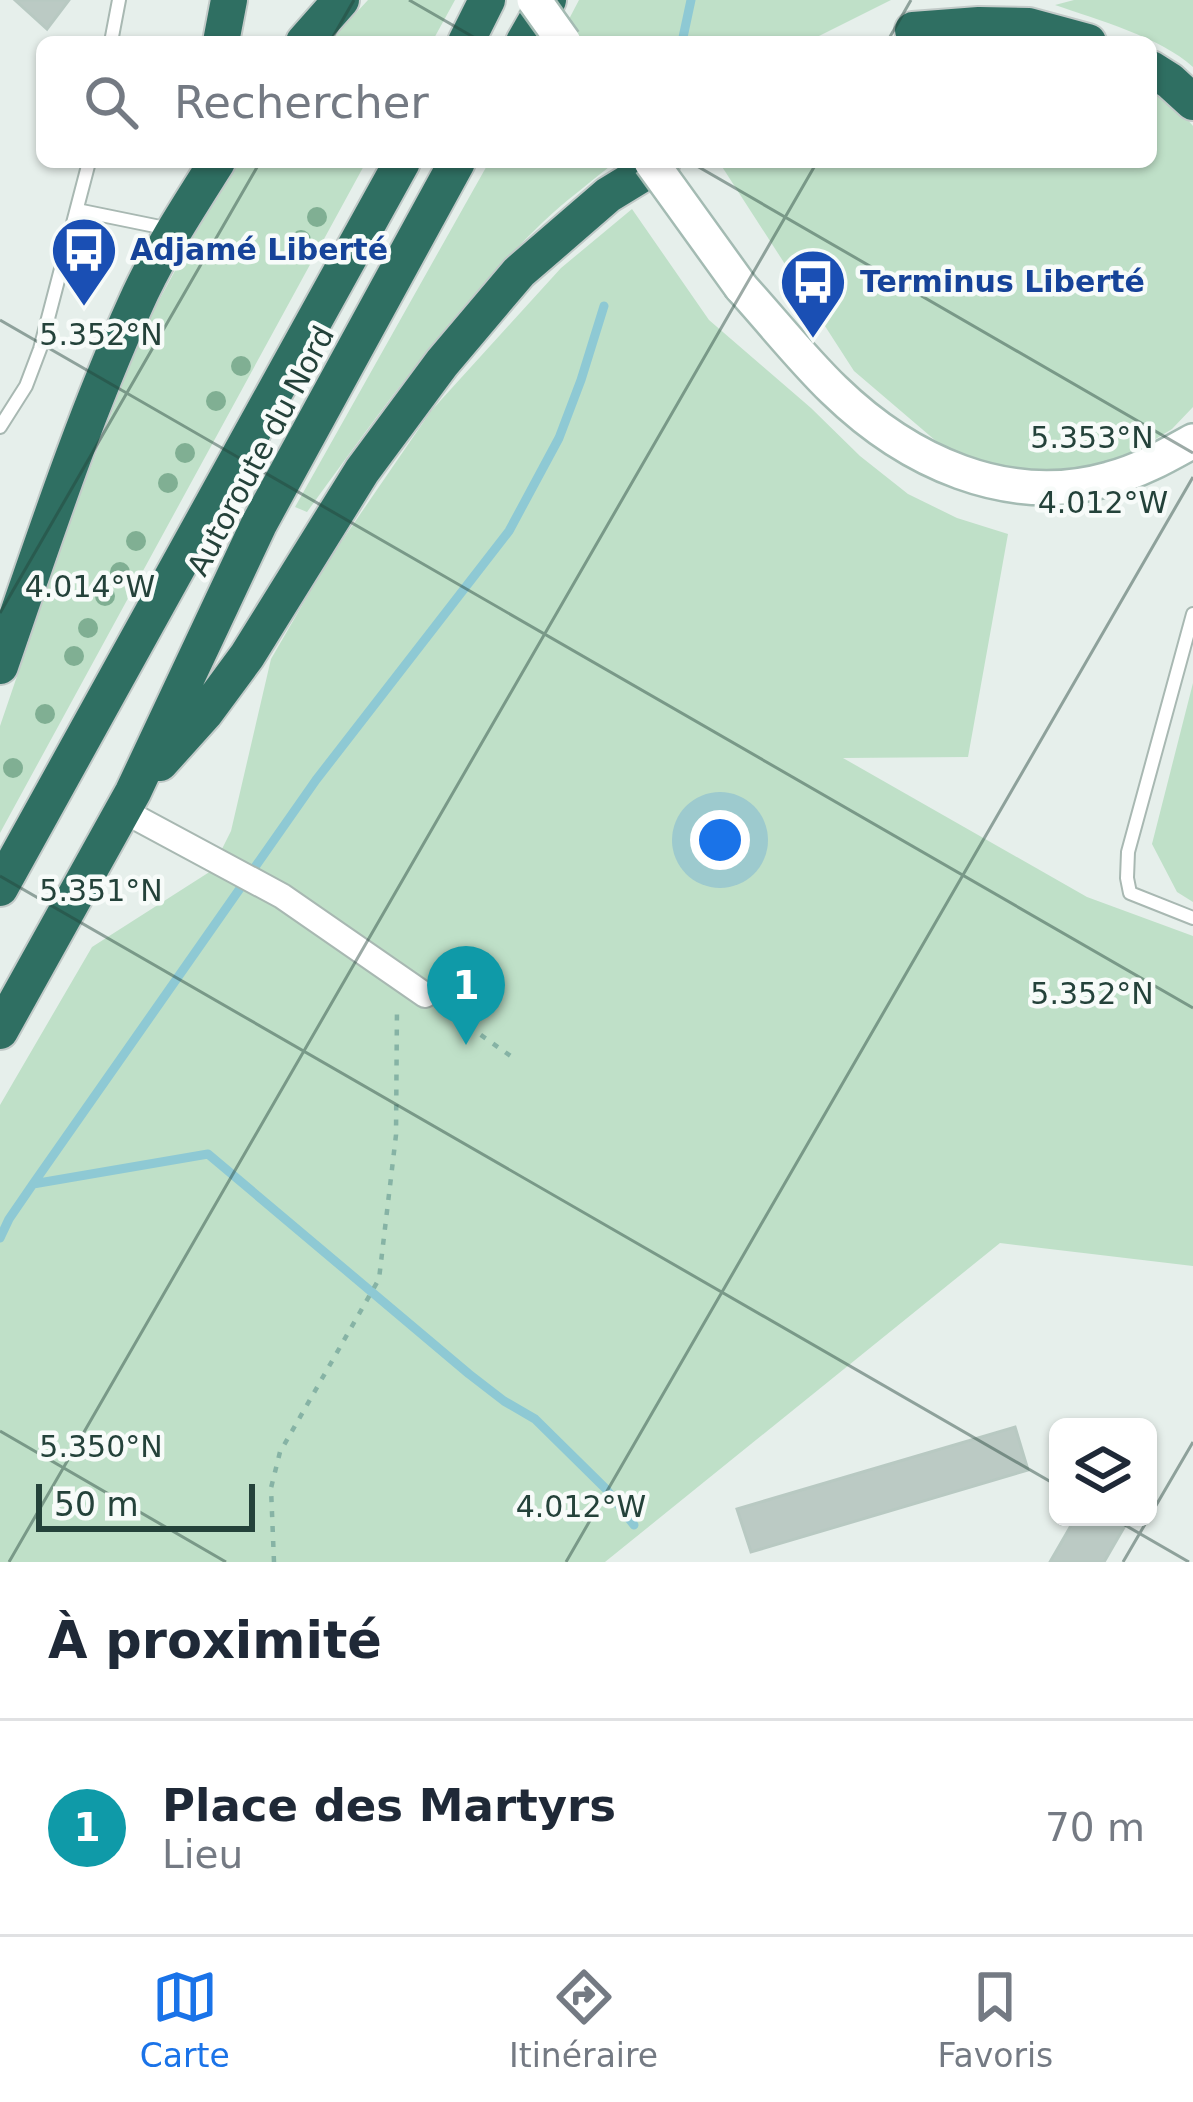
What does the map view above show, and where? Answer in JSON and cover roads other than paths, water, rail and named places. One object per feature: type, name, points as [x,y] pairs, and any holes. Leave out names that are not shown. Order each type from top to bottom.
[{"type":"highway","points":[[222,36],[229,0]]},
{"type":"highway","points":[[309,36],[341,0]]},
{"type":"highway","points":[[469,36],[488,0]]},
{"type":"highway","points":[[527,36],[548,0]]},
{"type":"highway","points":[[900,36],[976,0]]},
{"type":"highway","points":[[900,36],[980,25],[1029,26],[1066,36]]},
{"type":"highway","points":[[1157,73],[1193,101]]},
{"type":"highway","points":[[175,230],[188,168]]},
{"type":"highway","points":[[0,666],[129,318],[214,168]]},
{"type":"highway","name":"Autoroute du Nord","points":[[0,888],[399,168]]},
{"type":"highway","name":"Autoroute du Nord","points":[[0,1031],[128,801],[260,524],[454,168]]},
{"type":"highway","points":[[128,801],[205,713],[247,656],[362,471],[457,345],[519,272],[608,195],[652,168]]},
{"type":"street","points":[[534,0],[560,36]]},
{"type":"street","points":[[655,168],[741,287],[835,391],[934,462],[971,478],[1058,489],[1109,479],[1190,447]]},
{"type":"street","points":[[128,801],[282,896],[424,995]]},
{"type":"lane","points":[[112,36],[118,0]]},
{"type":"lane","points":[[0,427],[26,386],[40,350],[88,168]]},
{"type":"lane","points":[[77,210],[175,230]]},
{"type":"lane","points":[[1193,614],[1128,852],[1126,878],[1130,892],[1193,918]]},
{"type":"waterway","points":[[683,36],[691,0]]},
{"type":"waterway","points":[[0,1238],[316,780],[509,531],[559,438],[604,306]]},
{"type":"waterway","points":[[33,1184],[208,1154],[469,1374],[535,1419],[606,1489],[634,1525]]},
{"type":"place","name":"Adjamé Liberté","points":[[84,309]]},
{"type":"place","name":"Terminus Liberté","points":[[813,341]]},
{"type":"place","name":"Place des Martyrs","points":[[466,1045]]}]
